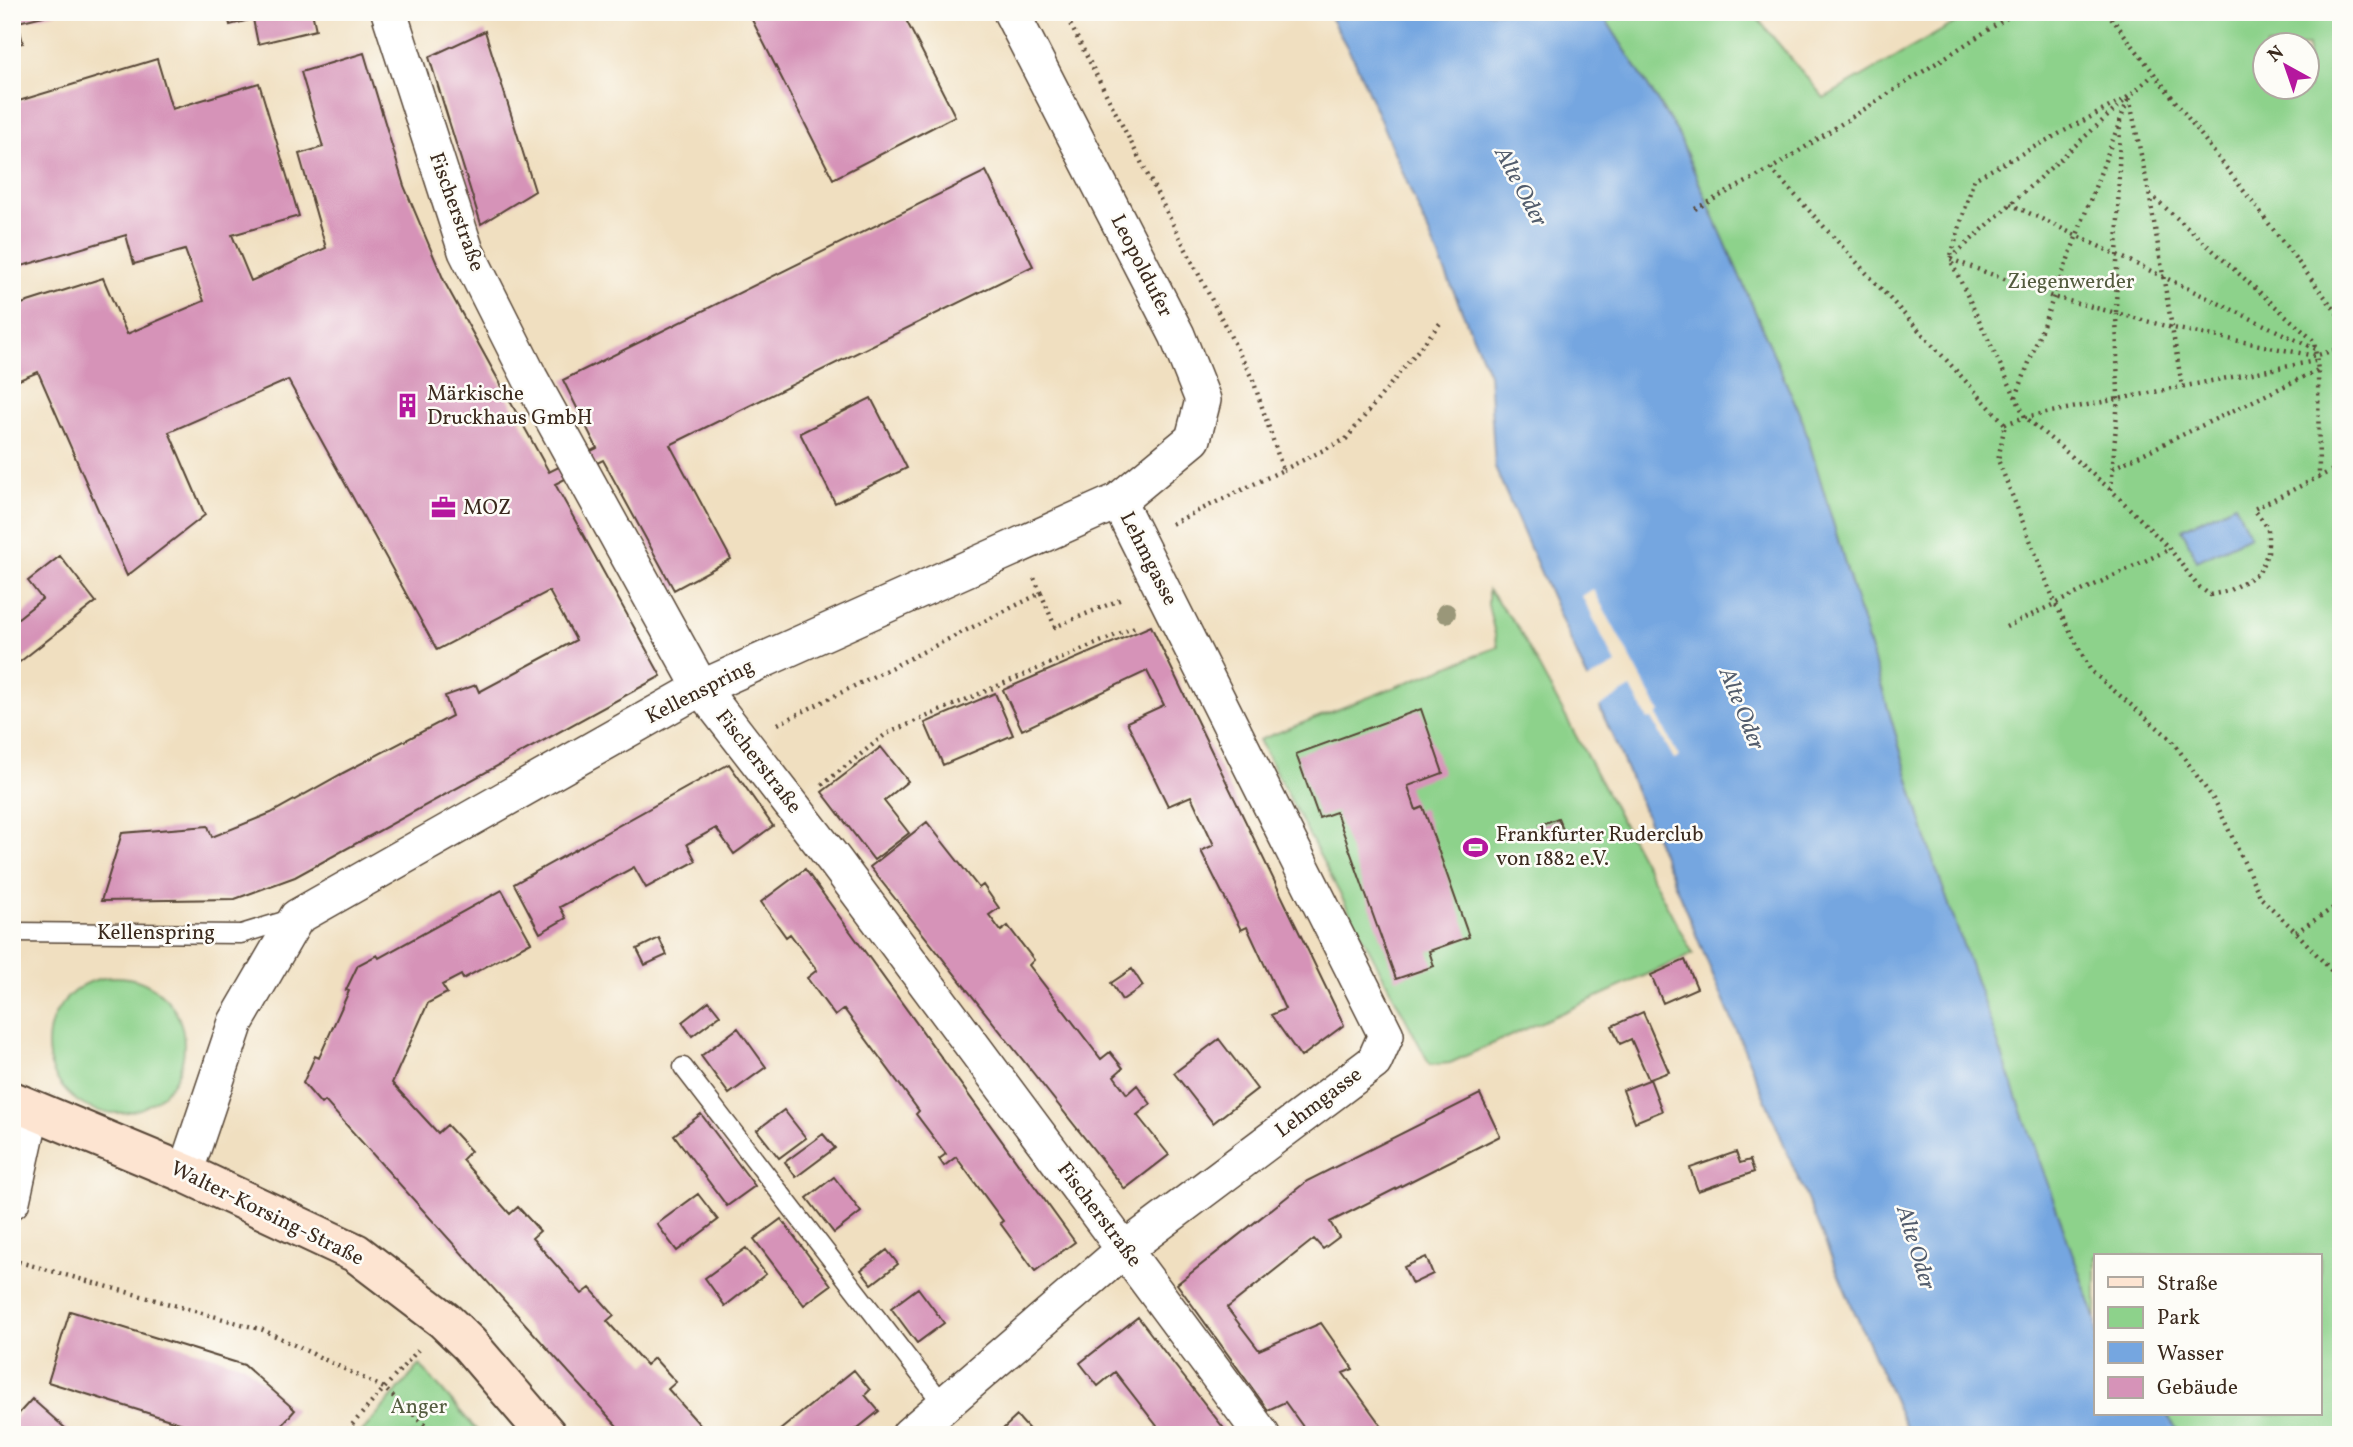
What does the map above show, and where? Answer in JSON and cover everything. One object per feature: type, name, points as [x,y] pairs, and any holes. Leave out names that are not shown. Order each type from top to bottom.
[{"type":"street","name":"Fischerstraße","points":[[389,12],[466,251],[536,390],[701,688],[1125,1249],[1262,1435]]},
{"type":"street","name":"Leopoldufer","points":[[1011,12],[1177,335],[1203,400],[1192,439],[1118,500]]},
{"type":"street","name":"Kellenspring","points":[[297,917],[701,688],[1118,500]]},
{"type":"street","name":"Lehmgasse","points":[[909,1435],[1125,1249],[1374,1062],[1386,1035],[1118,500]]},
{"type":"street","points":[[185,1173],[236,1022],[297,917]]},
{"type":"street","points":[[12,1201],[22,1105]]},
{"type":"street","name":"Walter-Korsing-Straße","points":[[22,1105],[185,1173],[356,1253],[444,1320],[469,1344],[547,1435]]},
{"type":"lane","name":"Kellenspring","points":[[12,932],[241,934],[297,917]]},
{"type":"lane","points":[[683,1067],[943,1404]]},
{"type":"path","points":[[1695,209],[1771,169],[2016,12]]},
{"type":"path","points":[[2107,12],[2341,318]]},
{"type":"path","points":[[1950,258],[2154,75]]},
{"type":"path","points":[[2016,398],[2129,97]]},
{"type":"path","points":[[2129,97],[2149,193],[2182,386]]},
{"type":"path","points":[[2129,97],[1974,179],[1950,258],[2025,417],[2110,490],[2170,549],[2197,585],[2210,595],[2228,591],[2259,573],[2268,552],[2268,528],[2254,509],[2341,466]]},
{"type":"path","points":[[2110,490],[2118,398],[2116,313],[2120,120]]},
{"type":"path","points":[[1771,169],[2005,424]]},
{"type":"path","points":[[2149,193],[2314,341],[2318,370],[2319,478]]},
{"type":"path","points":[[2010,204],[2164,277],[2315,355]]},
{"type":"path","points":[[1950,258],[2053,298],[2173,327],[2315,355]]},
{"type":"path","points":[[1283,470],[1346,439],[1441,322]]},
{"type":"path","points":[[2005,424],[2025,417],[2182,386],[2341,348]]},
{"type":"path","points":[[2112,469],[2318,370]]},
{"type":"path","points":[[2005,424],[1998,460],[2056,605],[2091,671],[2171,738],[2216,803],[2261,898],[2341,981]]},
{"type":"path","points":[[1019,545],[1055,627],[1167,596]]},
{"type":"path","points":[[2006,627],[2170,549]]},
{"type":"path","points":[[743,742],[1041,593]]},
{"type":"path","points":[[793,807],[886,734],[1167,596]]},
{"type":"path","points":[[2296,932],[2341,902]]},
{"type":"path","points":[[12,1260],[263,1330],[384,1388],[436,1435]]},
{"type":"path","points":[[343,1435],[444,1320]]},
{"type":"green space","name":"Ziegenwerder","points":[[1601,12],[1752,12],[1824,98],[1974,12],[2341,12],[2341,1435],[2181,1435],[2167,1416],[2322,1416],[2322,1254],[2094,1254],[2094,1317],[1933,860],[1803,422],[1677,132]]},
{"type":"green space","name":"Frankfurter Ruderclub von 1882 e.V.","points":[[1488,590],[1517,626],[1693,954],[1450,1063],[1430,1065],[1259,740],[1498,647],[1488,605]]},
{"type":"green space","points":[[116,977],[142,983],[164,997],[178,1019],[184,1045],[178,1071],[164,1093],[142,1107],[116,1113],[90,1107],[68,1093],[54,1071],[48,1045],[54,1019],[68,997],[90,983]]},
{"type":"green space","name":"Anger","points":[[420,1365],[481,1435],[359,1435]]},
{"type":"water","name":"Alte Oder","points":[[1327,12],[1601,12],[1677,132],[1803,422],[1933,860],[2094,1314],[2094,1416],[2167,1416],[2181,1435],[1909,1435],[1848,1297],[1619,751],[1495,468],[1489,374],[1355,61]]},
{"type":"water","points":[[2235,504],[2250,536],[2197,561],[2182,529]]},
{"type":"pier","points":[[1593,589],[1660,712],[1657,715],[1679,757],[1674,759],[1631,688],[1596,709],[1584,682],[1616,664],[1582,596]]},
{"type":"building","points":[[12,12],[56,13],[18,22],[23,43],[12,45]]},
{"type":"building","points":[[227,12],[312,12],[316,30],[258,44],[253,19],[230,25]]},
{"type":"building","points":[[748,12],[902,12],[955,116],[833,179]]},
{"type":"building","points":[[485,31],[535,191],[481,224],[429,57]]},
{"type":"building","points":[[364,53],[404,186],[445,283],[549,472],[597,448],[563,380],[986,171],[1033,266],[670,445],[731,559],[674,590],[603,460],[555,484],[661,676],[295,877],[235,899],[101,901],[122,833],[208,826],[212,837],[271,813],[452,716],[445,696],[476,685],[479,692],[576,640],[549,591],[437,650],[288,380],[169,432],[205,515],[127,576],[38,372],[12,383],[12,327],[18,325],[12,307],[103,278],[127,334],[204,301],[185,250],[134,264],[126,235],[12,269],[12,103],[157,59],[172,109],[259,83],[299,216],[232,235],[251,281],[326,248],[299,154],[323,147],[301,72]]},
{"type":"building","points":[[871,398],[907,468],[835,503],[800,433]]},
{"type":"building","points":[[60,556],[96,602],[12,668],[12,623],[42,599],[28,581]]},
{"type":"building","points":[[1151,626],[1344,1025],[1301,1057],[1271,1015],[1285,1009],[1247,927],[1241,930],[1201,851],[1214,845],[1191,796],[1168,806],[1127,722],[1164,705],[1147,671],[1022,730],[1003,690]]},
{"type":"building","points":[[995,693],[1013,735],[943,765],[925,723]]},
{"type":"building","points":[[1421,709],[1443,773],[1408,786],[1416,810],[1423,807],[1469,937],[1429,951],[1434,966],[1396,979],[1336,812],[1319,818],[1296,754]]},
{"type":"building","points":[[881,747],[908,781],[884,801],[909,833],[874,860],[822,792]]},
{"type":"building","points":[[729,764],[773,826],[734,854],[716,828],[687,844],[696,861],[646,888],[634,867],[560,907],[566,918],[540,933],[514,884]]},
{"type":"building","points":[[1558,818],[1564,832],[1546,840],[1540,825]]},
{"type":"building","points":[[927,822],[979,888],[983,885],[999,908],[989,915],[1001,931],[1008,926],[1034,960],[1029,965],[1101,1059],[1110,1052],[1123,1068],[1114,1076],[1127,1094],[1137,1085],[1151,1104],[1137,1115],[1169,1155],[1125,1189],[870,867]]},
{"type":"building","points":[[805,869],[1075,1242],[1035,1271],[1000,1223],[1003,1221],[956,1157],[944,1166],[939,1159],[946,1154],[916,1114],[919,1111],[844,1009],[835,1016],[807,978],[817,970],[790,934],[786,937],[761,902]]},
{"type":"building","points":[[502,890],[531,942],[463,979],[461,975],[442,985],[447,993],[428,1003],[392,1083],[438,1133],[447,1125],[471,1151],[462,1160],[510,1214],[518,1207],[540,1231],[532,1238],[582,1294],[590,1288],[614,1315],[607,1321],[646,1365],[654,1358],[676,1382],[668,1389],[709,1435],[625,1435],[325,1101],[321,1104],[303,1083],[315,1056],[319,1058],[358,965],[377,955],[379,958]]},
{"type":"building","points":[[659,938],[667,955],[645,965],[637,949]]},
{"type":"building","points":[[1685,960],[1697,988],[1663,1003],[1651,975]]},
{"type":"building","points":[[1132,969],[1143,986],[1122,1000],[1111,983]]},
{"type":"building","points":[[709,1001],[720,1015],[692,1036],[682,1022]]},
{"type":"building","points":[[1643,1012],[1669,1072],[1650,1079],[1662,1111],[1635,1122],[1623,1090],[1649,1080],[1631,1039],[1620,1044],[1612,1026]]},
{"type":"building","points":[[738,1028],[766,1067],[729,1094],[701,1056]]},
{"type":"building","points":[[1219,1039],[1257,1089],[1213,1123],[1174,1073]]},
{"type":"building","points":[[1480,1094],[1500,1136],[1330,1222],[1339,1237],[1323,1249],[1314,1239],[1227,1308],[1259,1350],[1321,1323],[1353,1369],[1343,1373],[1388,1435],[1309,1435],[1285,1402],[1268,1410],[1177,1284],[1307,1181]]},
{"type":"building","points":[[784,1110],[806,1138],[779,1158],[757,1130]]},
{"type":"building","points":[[701,1114],[755,1186],[727,1206],[674,1135]]},
{"type":"building","points":[[823,1134],[835,1148],[796,1177],[785,1162]]},
{"type":"building","points":[[1736,1152],[1740,1163],[1750,1160],[1754,1172],[1698,1191],[1690,1168]]},
{"type":"building","points":[[834,1177],[861,1212],[834,1233],[807,1198]]},
{"type":"building","points":[[698,1194],[718,1220],[677,1251],[657,1224]]},
{"type":"building","points":[[781,1219],[831,1285],[804,1305],[754,1239]]},
{"type":"building","points":[[746,1248],[766,1274],[725,1306],[705,1278]]},
{"type":"building","points":[[887,1250],[898,1264],[872,1284],[861,1270]]},
{"type":"building","points":[[1426,1257],[1433,1274],[1412,1284],[1404,1267]]},
{"type":"building","points":[[918,1288],[944,1323],[917,1343],[891,1308]]},
{"type":"building","points":[[70,1311],[244,1365],[295,1410],[273,1435],[197,1435],[186,1425],[48,1382]]},
{"type":"building","points":[[1138,1317],[1229,1435],[1164,1435],[1115,1372],[1098,1386],[1080,1363]]},
{"type":"building","points":[[854,1370],[870,1390],[865,1395],[879,1411],[849,1435],[774,1435]]},
{"type":"building","points":[[32,1399],[73,1435],[12,1435],[12,1421]]},
{"type":"building","points":[[1017,1416],[1034,1435],[996,1435],[1003,1429]]},
{"type":"place","name":"Märkische Druckhaus GmbH","points":[[407,406]]},
{"type":"place","name":"MOZ","points":[[443,508]]},
{"type":"place","name":"Frankfurter Ruderclub von 1882 e.V.","points":[[1476,847]]}]
